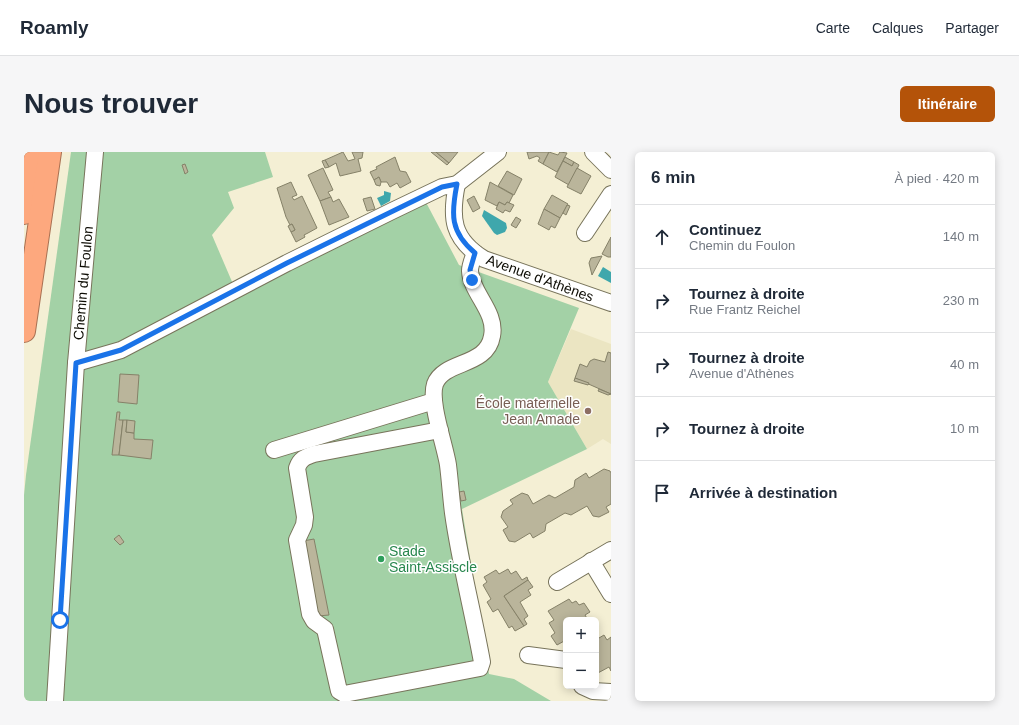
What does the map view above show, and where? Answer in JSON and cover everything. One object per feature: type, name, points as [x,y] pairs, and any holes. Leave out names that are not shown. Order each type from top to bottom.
[{"type":"highway","points":[[24,213],[32,152]]},
{"type":"highway","points":[[24,331],[50,152]]},
{"type":"street","name":"Chemin du Foulon","points":[[55,701],[76,363],[95,152]]},
{"type":"street","points":[[76,363],[121,350],[364,225],[442,187],[457,184],[498,152]]},
{"type":"street","points":[[593,152],[611,170]]},
{"type":"street","name":"Avenue d'Athènes","points":[[457,184],[452,214],[455,227],[466,245],[475,253],[484,259],[611,303]]},
{"type":"street","points":[[585,233],[611,194]]},
{"type":"street","points":[[440,430],[314,454],[305,457],[299,462],[297,468],[306,517],[297,540],[310,614],[314,621],[325,629],[340,691],[344,694],[480,668],[482,662],[453,514],[448,464],[434,401],[435,384],[442,374],[481,355],[489,347],[493,335],[492,324],[472,280],[470,270],[475,253]]},
{"type":"street","points":[[274,450],[434,401]]},
{"type":"street","points":[[557,582],[611,550]]},
{"type":"street","points":[[591,561],[611,594]]},
{"type":"street","points":[[528,656],[563,660]]},
{"type":"street","points":[[589,689],[593,691],[611,692]]},
{"type":"shaded area","name":"École maternelle Jean Amade","points":[[571,329],[611,344],[611,444],[603,439],[587,449],[548,382]]},
{"type":"green space","points":[[71,152],[87,152],[48,701],[24,701],[24,495]]},
{"type":"green space","points":[[103,152],[265,152],[273,177],[228,192],[234,208],[212,235],[233,284],[420,191],[459,265],[579,308],[548,382],[587,449],[462,509],[489,674],[514,679],[551,701],[63,701],[84,364]]},
{"type":"water","points":[[384,191],[391,193],[390,201],[381,206],[377,198],[384,195]]},
{"type":"water","points":[[484,210],[506,223],[507,228],[505,232],[497,235],[494,233],[482,216]]},
{"type":"water","points":[[603,267],[611,272],[611,283],[598,276]]},
{"type":"building","points":[[343,152],[348,161],[355,159],[352,152],[363,152],[362,158],[358,159],[361,171],[340,176],[336,163],[329,167],[325,160]]},
{"type":"building","points":[[431,152],[436,152],[449,163],[447,165]]},
{"type":"building","points":[[436,152],[458,152],[449,163]]},
{"type":"building","points":[[527,152],[549,152],[543,164],[538,161],[540,158],[537,156],[529,159]]},
{"type":"building","points":[[549,152],[558,155],[560,152],[567,153],[557,172],[543,164]]},
{"type":"building","points":[[395,157],[400,171],[406,172],[411,182],[400,188],[397,183],[390,187],[387,182],[381,182],[379,177],[374,180],[370,172],[377,169],[376,167]]},
{"type":"building","points":[[565,157],[574,162],[572,166],[563,161]]},
{"type":"building","points":[[325,160],[329,167],[325,168],[322,161]]},
{"type":"building","points":[[563,161],[572,166],[574,162],[579,165],[569,185],[555,177]]},
{"type":"building","points":[[185,164],[188,172],[185,174],[182,165]]},
{"type":"building","points":[[323,168],[333,190],[328,192],[331,197],[320,201],[308,175]]},
{"type":"building","points":[[577,168],[591,176],[581,194],[567,187]]},
{"type":"building","points":[[507,171],[522,179],[514,195],[498,186]]},
{"type":"building","points":[[379,177],[381,182],[380,186],[376,185],[374,180]]},
{"type":"building","points":[[291,182],[297,195],[292,197],[294,200],[302,196],[317,228],[304,235],[305,237],[296,242],[291,232],[295,230],[292,224],[290,225],[286,217],[277,188]]},
{"type":"building","points":[[490,182],[513,195],[509,203],[507,202],[505,205],[499,202],[497,206],[485,200]]},
{"type":"building","points":[[552,195],[568,204],[560,218],[544,209]]},
{"type":"building","points":[[474,196],[480,208],[473,212],[467,200]]},
{"type":"building","points":[[331,197],[333,202],[339,199],[349,217],[329,225],[320,201]]},
{"type":"building","points":[[371,197],[375,209],[367,211],[363,199]]},
{"type":"building","points":[[499,202],[505,205],[507,202],[514,205],[510,212],[505,210],[503,213],[496,209]]},
{"type":"building","points":[[567,205],[570,206],[566,215],[563,213]]},
{"type":"building","points":[[544,209],[560,218],[555,228],[551,226],[549,230],[538,224]]},
{"type":"building","points":[[516,217],[521,220],[516,228],[511,225]]},
{"type":"building","points":[[292,224],[295,230],[291,232],[288,226]]},
{"type":"building","points":[[611,237],[611,257],[608,257],[602,254]]},
{"type":"building","points":[[602,256],[592,275],[589,263],[591,258]]},
{"type":"building","points":[[608,352],[611,353],[611,394],[575,378],[580,364],[587,367],[590,361],[594,359],[605,362]]},
{"type":"building","points":[[120,374],[139,375],[137,404],[118,402]]},
{"type":"building","points":[[575,378],[589,383],[588,385],[574,381]]},
{"type":"building","points":[[599,389],[611,394],[608,395],[598,391]]},
{"type":"building","points":[[117,412],[120,412],[119,420],[123,420],[119,455],[112,455]]},
{"type":"building","points":[[123,420],[127,420],[126,432],[134,433],[134,439],[153,440],[151,459],[119,455]]},
{"type":"building","points":[[127,420],[135,421],[134,433],[126,432]]},
{"type":"building","points":[[604,469],[610,471],[611,473],[611,504],[606,507],[609,512],[599,517],[593,516],[587,506],[571,515],[565,513],[546,524],[545,531],[533,538],[530,533],[515,542],[509,541],[503,530],[508,527],[501,517],[503,511],[513,504],[510,500],[522,493],[528,495],[533,504],[549,495],[555,498],[574,487],[575,480],[586,473],[589,478]]},
{"type":"building","points":[[464,491],[466,500],[461,501],[459,492]]},
{"type":"building","points":[[119,535],[124,542],[120,545],[114,539]]},
{"type":"building","points":[[314,539],[329,615],[318,616],[303,541]]},
{"type":"building","points":[[508,569],[511,574],[516,571],[522,580],[527,577],[528,580],[504,596],[524,626],[515,631],[512,626],[509,628],[498,609],[493,612],[487,602],[491,599],[483,585],[487,582],[484,577],[496,570],[499,574]]},
{"type":"building","points":[[528,580],[533,587],[528,590],[531,595],[520,602],[528,616],[524,619],[527,624],[524,626],[504,596]]},
{"type":"building","points":[[569,599],[572,603],[576,601],[579,605],[584,603],[590,612],[585,615],[586,617],[563,617],[563,642],[557,645],[551,636],[555,633],[549,623],[554,620],[548,611]]},
{"type":"building","points":[[604,635],[607,640],[611,637],[611,671],[609,667],[599,672],[599,638]]},
{"type":"place","name":"École maternelle Jean Amade","points":[[588,411]]},
{"type":"place","name":"Stade Saint-Assiscle","points":[[381,559]]},
{"type":"route","points":[[60,620],[76,363],[121,350],[204,308],[287,263],[442,187],[457,184],[452,214],[455,227],[466,245],[475,253],[470,270],[472,280]]}]
